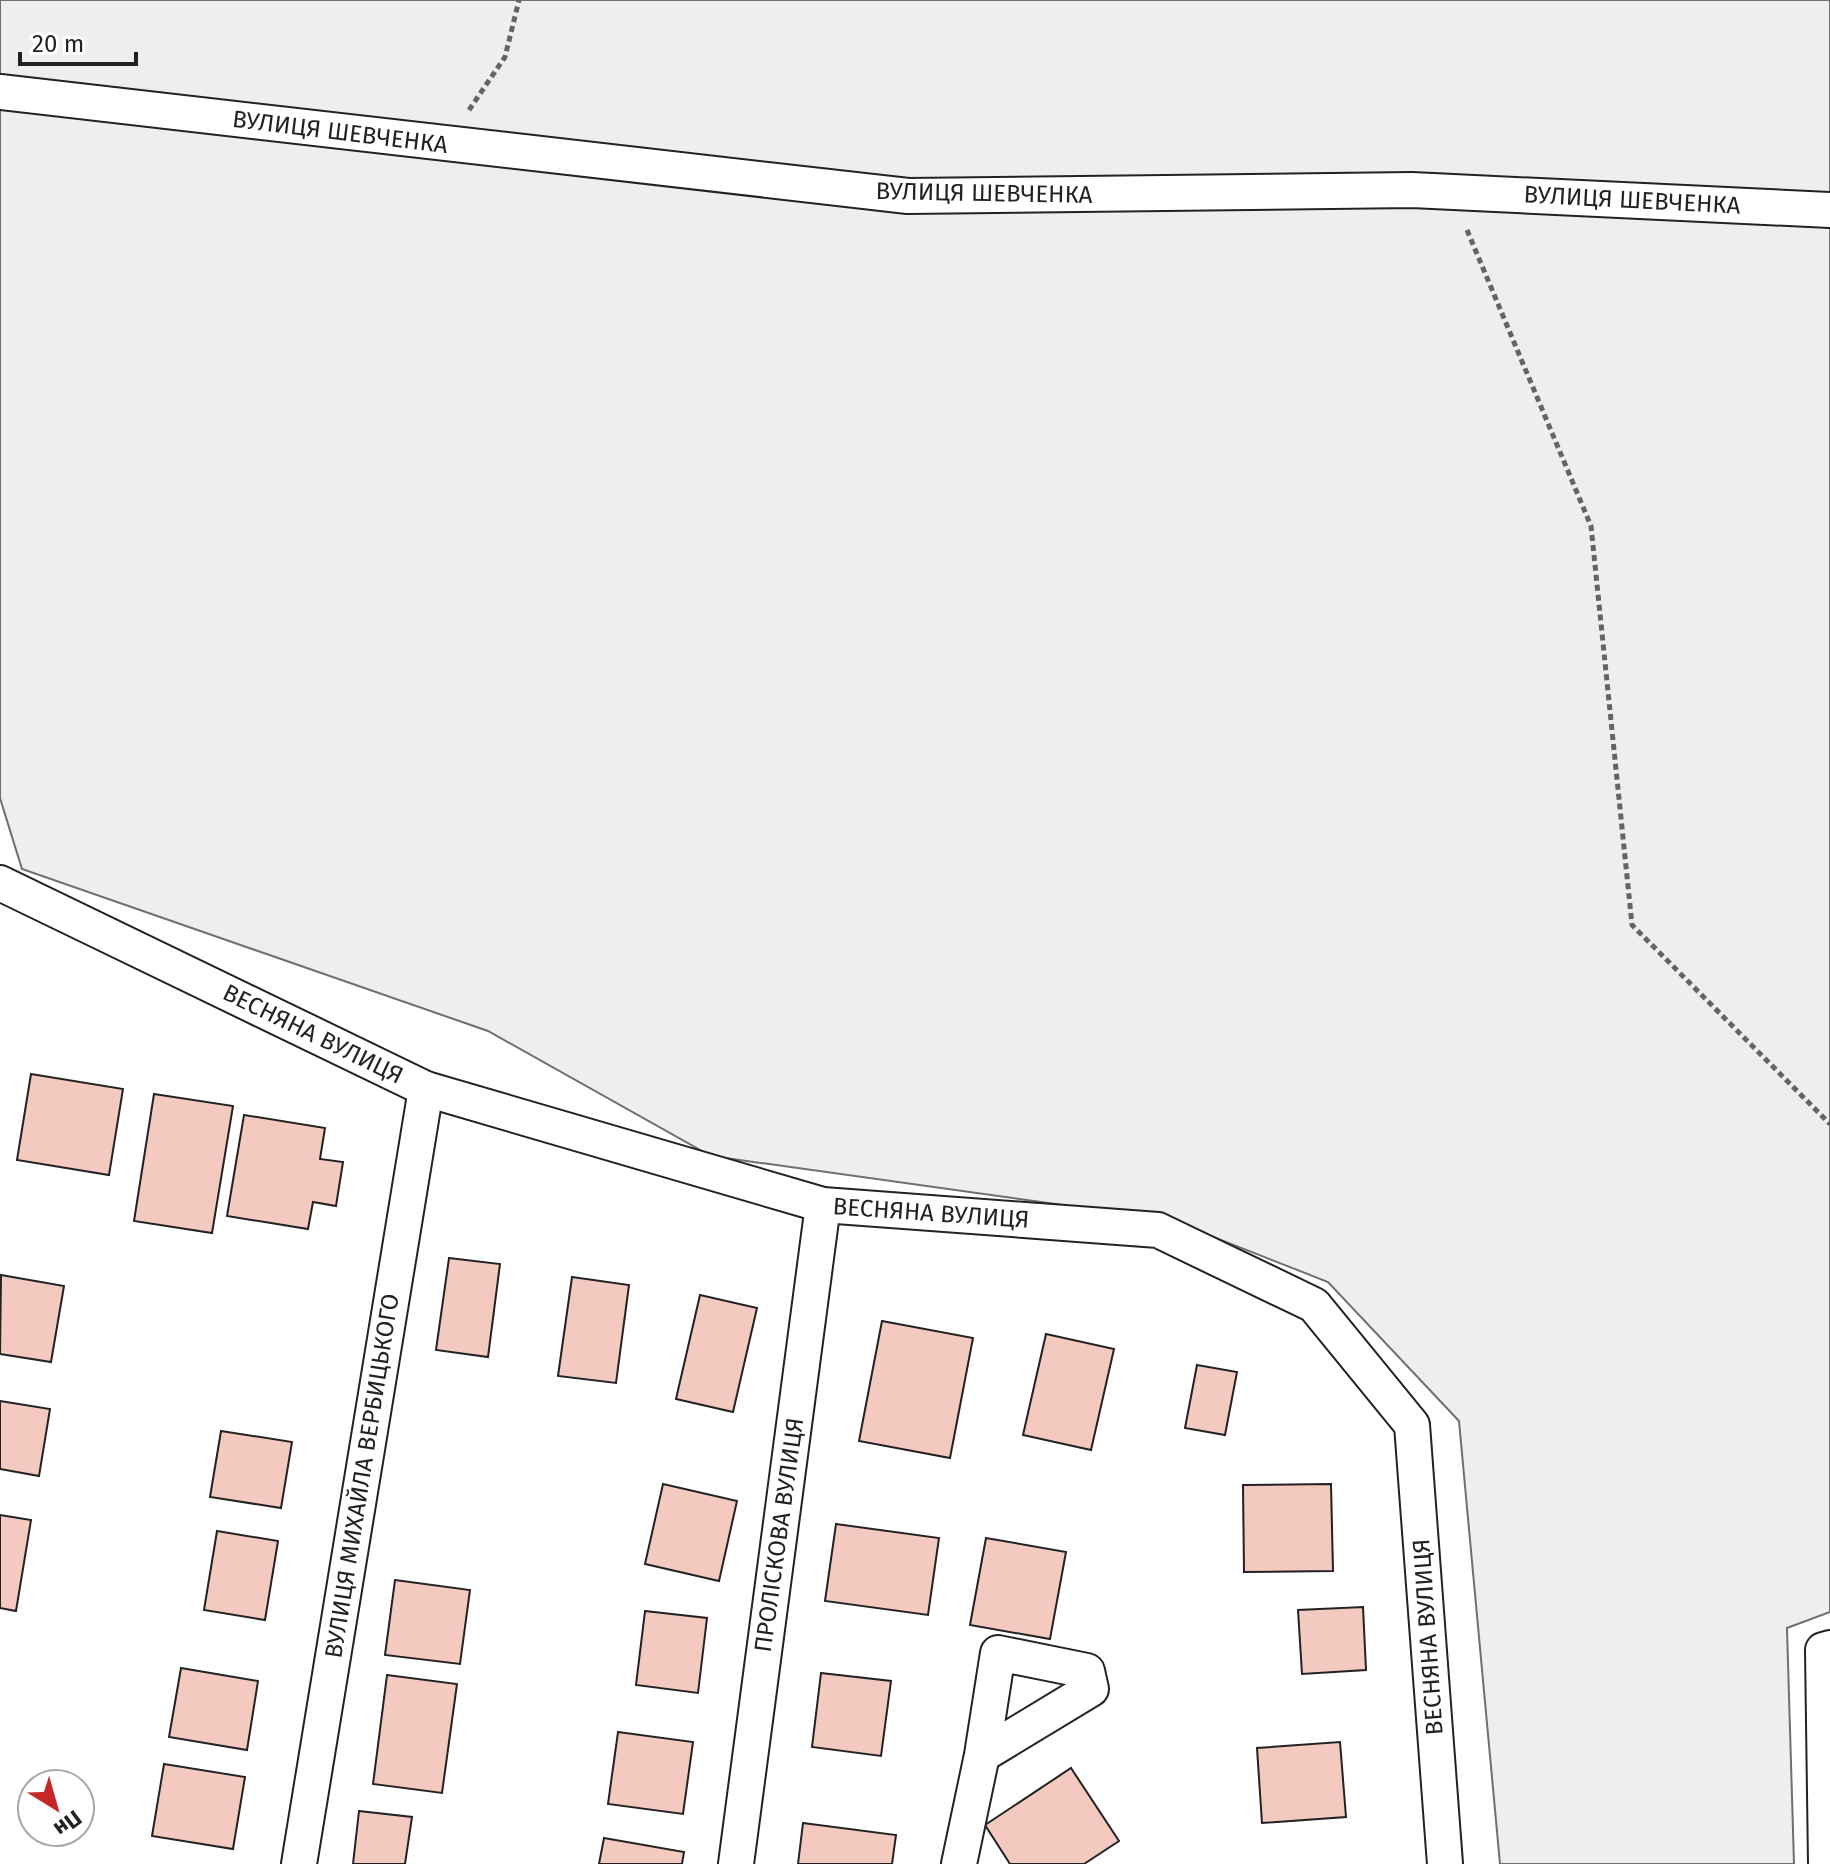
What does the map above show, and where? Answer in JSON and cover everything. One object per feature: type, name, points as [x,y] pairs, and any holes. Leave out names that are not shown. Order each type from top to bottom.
[{"type":"street","name":"ВУЛИЦЯ ШЕВЧЕНКА","points":[[0,92],[908,196],[1451,192],[1830,210]]},
{"type":"street","name":"ВЕСНЯНА ВУЛИЦЯ","points":[[0,883],[426,1089],[823,1205],[1158,1230],[1314,1305],[1412,1425],[1445,1864]]},
{"type":"street","name":"ВУЛИЦЯ МИХАЙЛА ВЕРБИЦЬКОГО","points":[[299,1864],[426,1089]]},
{"type":"street","name":"ПРОЛІСКОВА ВУЛИЦЯ","points":[[736,1864],[823,1205]]},
{"type":"street","points":[[1826,1649],[1826,1864]]},
{"type":"street","points":[[959,1864],[982,1755]]},
{"type":"path","points":[[445,145],[505,57],[519,0]]},
{"type":"path","points":[[1451,192],[1591,526],[1632,925],[1830,1124]]},
{"type":"shaded area","points":[[0,0],[1830,0],[1830,1612],[1787,1628],[1794,1864],[1500,1864],[1459,1421],[1328,1282],[1170,1220],[711,1156],[488,1031],[22,869],[0,798]]},
{"type":"building","points":[[31,1074],[123,1089],[109,1175],[17,1160]]},
{"type":"building","points":[[154,1094],[233,1106],[212,1233],[134,1221]]},
{"type":"building","points":[[244,1115],[325,1128],[320,1159],[343,1162],[336,1206],[313,1202],[308,1229],[227,1216]]},
{"type":"building","points":[[449,1258],[500,1264],[488,1357],[436,1350]]},
{"type":"building","points":[[1,1275],[64,1286],[51,1362],[0,1354]]},
{"type":"building","points":[[572,1277],[629,1285],[616,1383],[558,1376]]},
{"type":"building","points":[[700,1295],[757,1308],[733,1412],[676,1399]]},
{"type":"building","points":[[882,1321],[973,1338],[950,1458],[859,1441]]},
{"type":"building","points":[[1046,1334],[1114,1349],[1091,1450],[1023,1435]]},
{"type":"building","points":[[1197,1365],[1237,1372],[1225,1435],[1185,1428]]},
{"type":"building","points":[[0,1401],[50,1409],[39,1476],[0,1469]]},
{"type":"building","points":[[221,1431],[292,1442],[281,1508],[210,1497]]},
{"type":"building","points":[[663,1484],[737,1501],[719,1581],[645,1564]]},
{"type":"building","points":[[1331,1484],[1333,1571],[1244,1572],[1243,1485]]},
{"type":"building","points":[[0,1515],[31,1520],[16,1611],[0,1608]]},
{"type":"building","points":[[836,1524],[939,1538],[928,1615],[825,1601]]},
{"type":"building","points":[[217,1531],[278,1541],[265,1620],[204,1610]]},
{"type":"building","points":[[986,1538],[1066,1552],[1050,1639],[970,1625]]},
{"type":"building","points":[[395,1580],[470,1590],[460,1664],[385,1655]]},
{"type":"building","points":[[1363,1607],[1366,1670],[1302,1674],[1298,1610]]},
{"type":"building","points":[[645,1611],[707,1618],[698,1693],[636,1685]]},
{"type":"building","points":[[181,1668],[258,1681],[247,1750],[169,1737]]},
{"type":"building","points":[[821,1673],[891,1681],[881,1756],[812,1747]]},
{"type":"building","points":[[387,1675],[457,1684],[442,1793],[373,1784]]},
{"type":"building","points":[[618,1732],[693,1742],[683,1814],[608,1804]]},
{"type":"building","points":[[1340,1742],[1346,1817],[1262,1823],[1257,1748]]},
{"type":"building","points":[[164,1764],[245,1777],[233,1849],[152,1836]]},
{"type":"building","points":[[1071,1768],[1119,1841],[1084,1864],[1010,1864],[985,1825]]},
{"type":"building","points":[[359,1811],[412,1817],[405,1864],[353,1864]]},
{"type":"building","points":[[803,1823],[896,1835],[892,1864],[798,1864]]},
{"type":"building","points":[[604,1838],[684,1852],[682,1864],[599,1864]]}]
